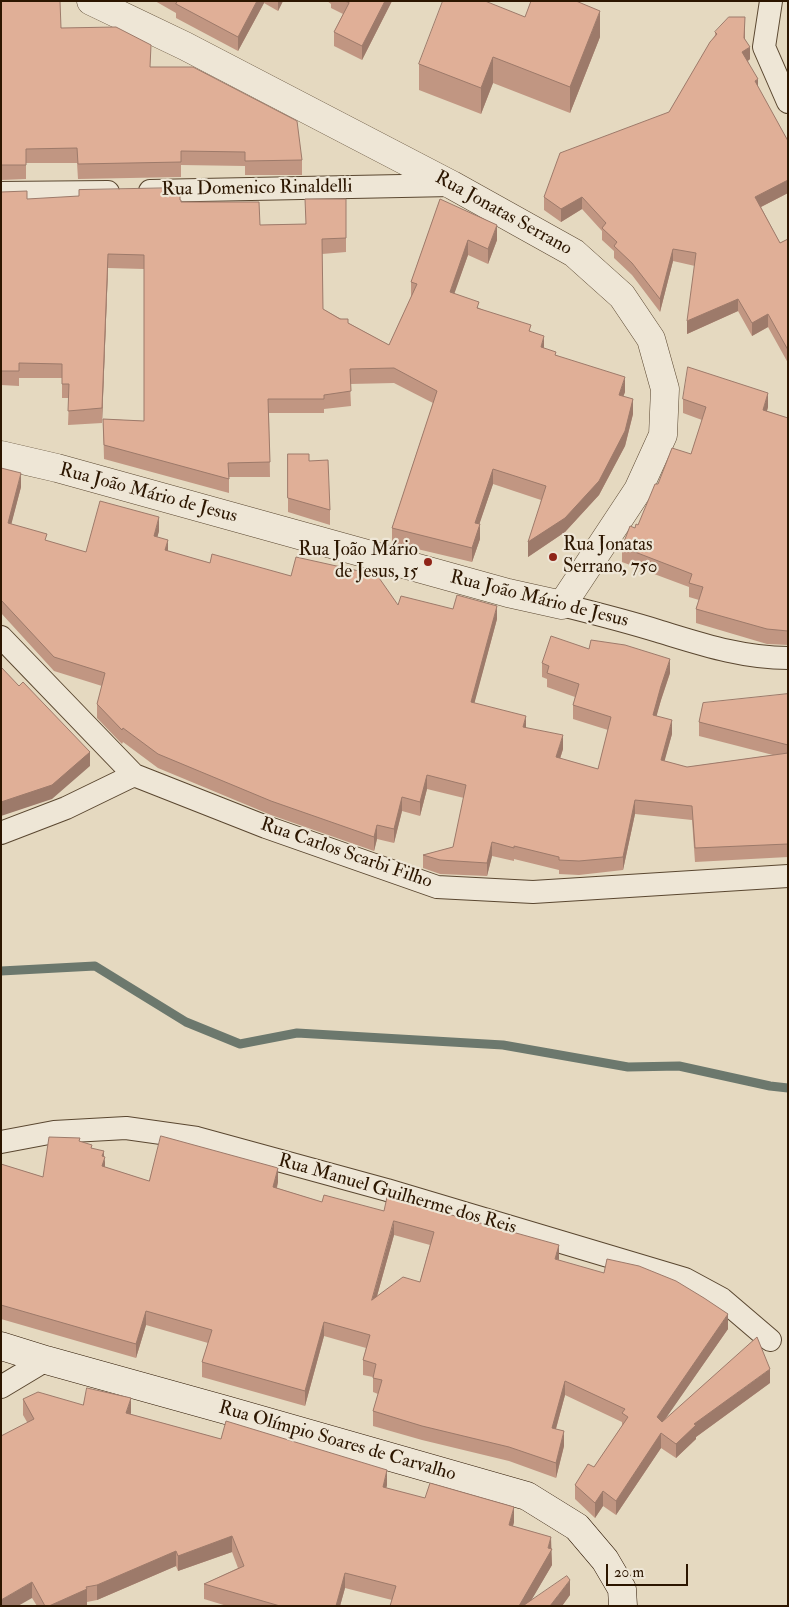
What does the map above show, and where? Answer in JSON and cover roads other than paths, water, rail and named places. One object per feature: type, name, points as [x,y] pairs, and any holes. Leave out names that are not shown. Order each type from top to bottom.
[{"type":"street","name":"Rua Jonatas Serrano","points":[[91,1],[185,46],[452,185],[574,252],[622,296],[651,340],[665,389],[663,435],[638,490],[562,605]]},
{"type":"street","points":[[771,1],[764,46],[788,102]]},
{"type":"street","name":"Rua Domenico Rinaldelli","points":[[1,194],[452,185]]},
{"type":"street","name":"Rua João Mário de Jesus","points":[[1,455],[57,468],[508,593],[656,630],[720,650],[770,658],[788,658]]},
{"type":"street","name":"Rua Carlos Scarbi Filho","points":[[1,637],[134,775],[266,827],[437,887],[533,892],[788,876]]},
{"type":"street","points":[[1,833],[66,808],[134,775]]},
{"type":"street","name":"Rua Manuel Guilherme dos Reis","points":[[1,1142],[54,1132],[126,1128],[198,1138],[387,1190],[686,1279],[722,1299],[770,1340]]},
{"type":"street","name":"Rua Olímpio Soares de Carvalho","points":[[1,1346],[527,1496],[577,1527],[605,1560],[622,1589],[624,1606]]},
{"type":"street","points":[[1,1387],[46,1360]]},
{"type":"waterway","points":[[1,971],[95,966],[186,1022],[240,1044],[297,1033],[503,1045],[628,1067],[679,1066],[770,1086],[788,1088]]},
{"type":"place","name":"Rua Jonatas Serrano, 750","points":[[553,557]]},
{"type":"place","name":"Rua João Mário de Jesus, 15","points":[[428,562]]}]
